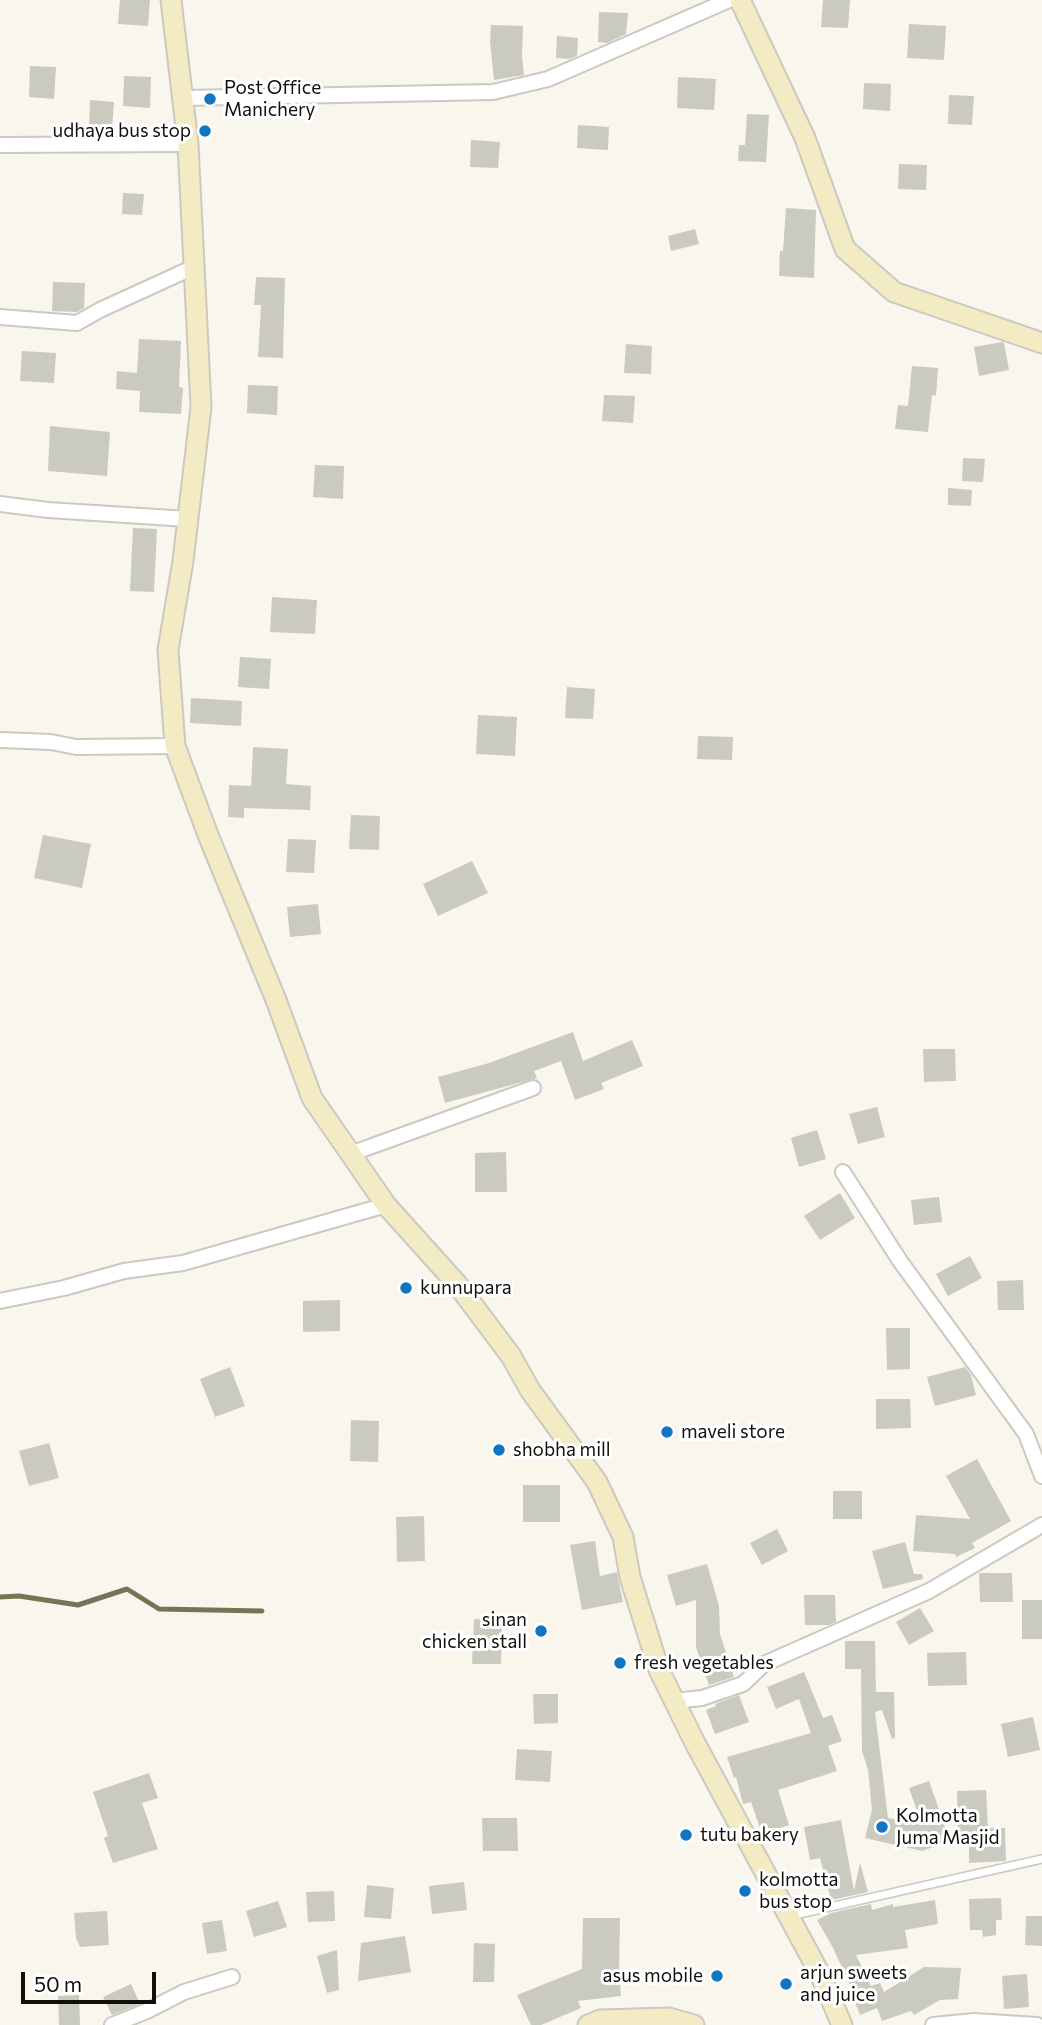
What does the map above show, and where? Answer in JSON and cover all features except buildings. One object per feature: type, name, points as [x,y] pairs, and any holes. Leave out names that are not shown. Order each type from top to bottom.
[{"type":"main road","points":[[171,0],[188,144],[201,407],[169,650],[175,746],[312,1098],[386,1205],[457,1284],[511,1356],[530,1390],[597,1482],[623,1537],[630,1577],[659,1670],[820,1974],[842,2025]]},
{"type":"main road","points":[[740,0],[805,138],[845,249],[894,292],[1042,343]]},
{"type":"main road","points":[[588,2025],[600,2020],[669,2018],[694,2025]]},
{"type":"street","points":[[184,98],[493,92],[548,79],[729,0]]},
{"type":"street","points":[[0,145],[188,144]]},
{"type":"street","points":[[0,317],[77,323],[194,267]]},
{"type":"street","points":[[0,504],[48,510],[188,519]]},
{"type":"street","points":[[0,740],[51,742],[76,747],[175,746]]},
{"type":"street","points":[[350,1154],[533,1088]]},
{"type":"street","points":[[843,1172],[900,1261],[1026,1434],[1042,1476]]},
{"type":"street","points":[[0,1301],[64,1288],[124,1271],[183,1263],[386,1205]]},
{"type":"street","points":[[674,1700],[702,1698],[743,1684],[764,1664],[929,1591],[1042,1525]]},
{"type":"street","points":[[112,2025],[184,1992],[232,1977]]},
{"type":"street","points":[[933,2025],[974,2021],[1037,2025]]},
{"type":"lane","points":[[789,1917],[1042,1859]]},
{"type":"waterway","points":[[0,1597],[19,1596],[78,1605],[127,1589],[159,1609],[262,1611]]},
{"type":"place","name":"Post Office Manichery","points":[[210,99]]},
{"type":"place","name":"udhaya bus stop","points":[[205,131]]},
{"type":"place","name":"kunnupara","points":[[406,1288]]},
{"type":"place","name":"maveli store","points":[[667,1432]]},
{"type":"place","name":"shobha mill","points":[[499,1450]]},
{"type":"place","name":"sinan chicken stall","points":[[541,1631]]},
{"type":"place","name":"fresh vegetables","points":[[620,1663]]},
{"type":"place","name":"Kolmotta Juma Masjid","points":[[882,1827]]},
{"type":"place","name":"tutu bakery","points":[[686,1835]]},
{"type":"place","name":"kolmotta bus stop","points":[[745,1891]]},
{"type":"place","name":"asus mobile","points":[[717,1976]]},
{"type":"place","name":"arjun sweets and juice","points":[[786,1984]]}]
